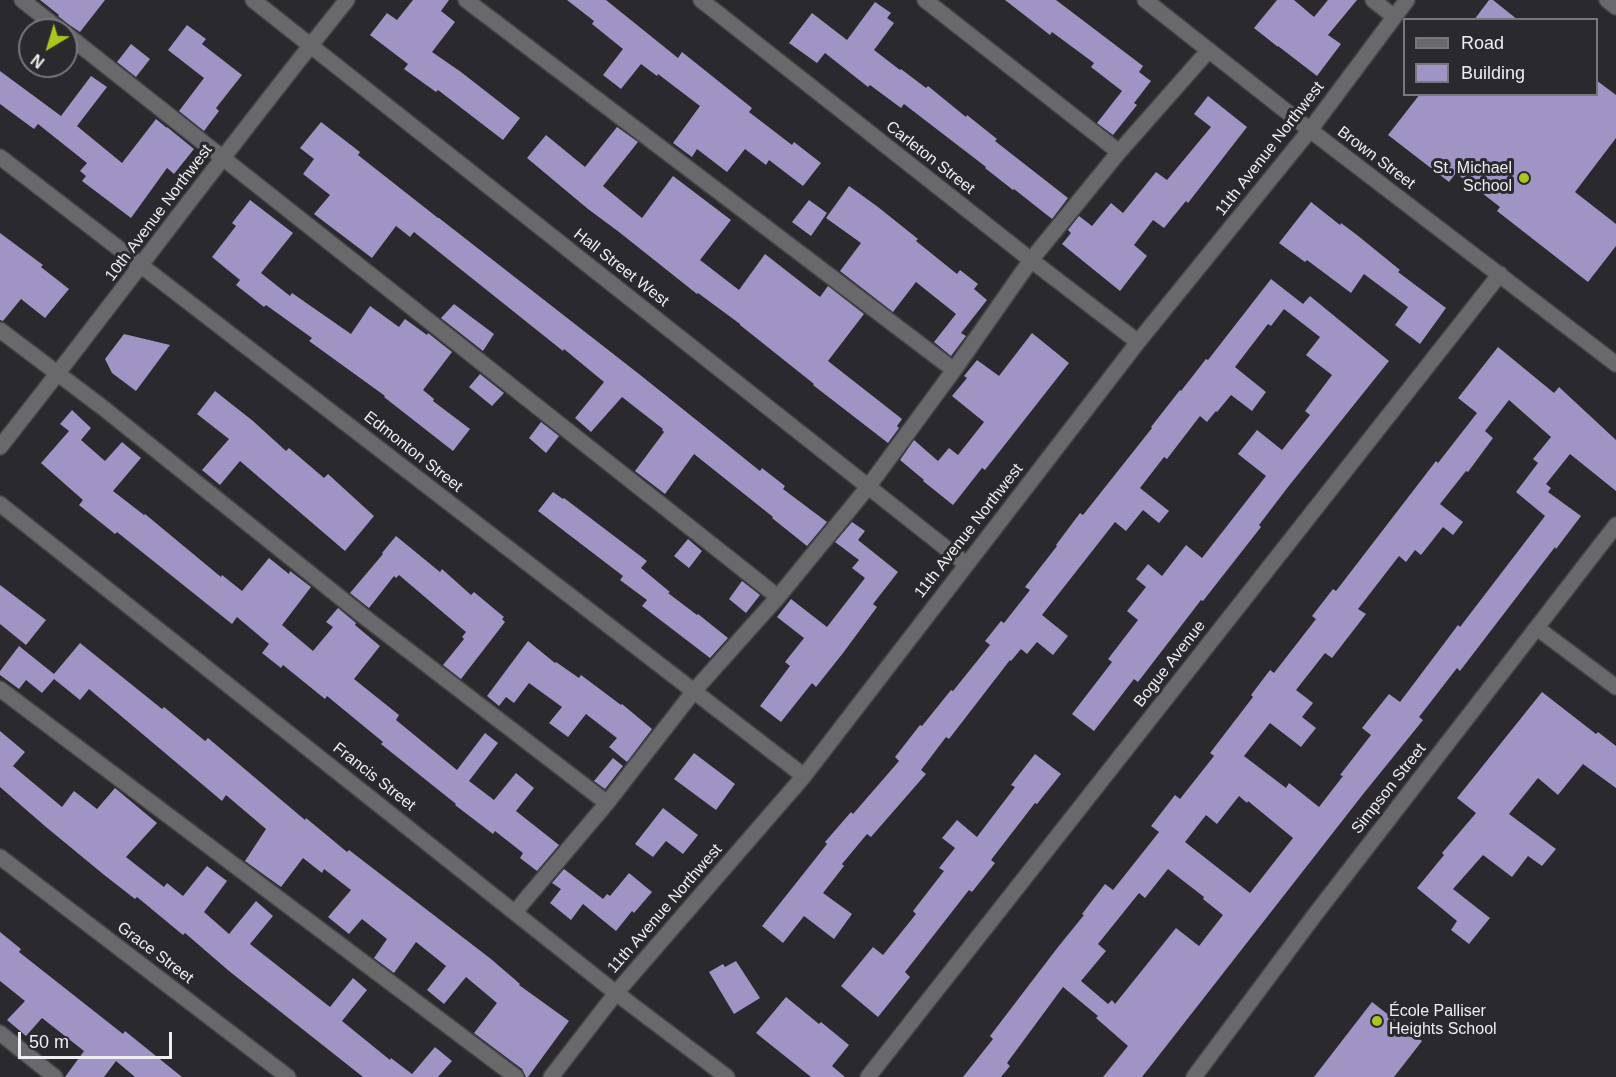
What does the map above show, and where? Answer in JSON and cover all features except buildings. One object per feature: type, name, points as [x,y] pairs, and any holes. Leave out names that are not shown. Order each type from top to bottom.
[{"type":"street","points":[[22,0],[45,18]]},
{"type":"street","name":"Hall Street West","points":[[253,0],[966,564]]},
{"type":"street","name":"10th Avenue Northwest","points":[[0,447],[347,0]]},
{"type":"street","points":[[466,0],[954,370]]},
{"type":"street","name":"Carleton Street","points":[[701,0],[1031,261],[1138,342]]},
{"type":"street","points":[[925,0],[1119,152]]},
{"type":"street","name":"Brown Street","points":[[1145,0],[1310,130],[1616,364]]},
{"type":"street","points":[[1372,0],[1394,16]]},
{"type":"street","name":"11th Avenue Northwest","points":[[551,1077],[616,993],[804,776],[1138,342],[1310,130],[1407,0]]},
{"type":"street","points":[[1607,0],[1616,7]]},
{"type":"street","points":[[78,43],[778,597]]},
{"type":"street","points":[[514,912],[607,803],[694,691],[778,597],[868,487],[1031,261],[1119,152],[1209,50]]},
{"type":"street","name":"Edmonton Street","points":[[0,157],[804,776]]},
{"type":"street","name":"Bogue Avenue","points":[[868,1077],[1500,274]]},
{"type":"street","points":[[0,330],[102,407],[362,615],[607,803]]},
{"type":"street","name":"Francis Street","points":[[0,504],[616,993],[727,1077]]},
{"type":"street","name":"Simpson Street","points":[[1194,1077],[1317,912],[1616,525]]},
{"type":"street","points":[[1537,628],[1616,687]]},
{"type":"street","points":[[0,689],[516,1077]]},
{"type":"street","name":"Grace Street","points":[[0,857],[288,1077]]},
{"type":"street","points":[[0,1033],[55,1077]]},
{"type":"place","name":"St. Michael School","points":[[1524,178]]},
{"type":"place","name":"École Palliser Heights School","points":[[1377,1021]]}]
